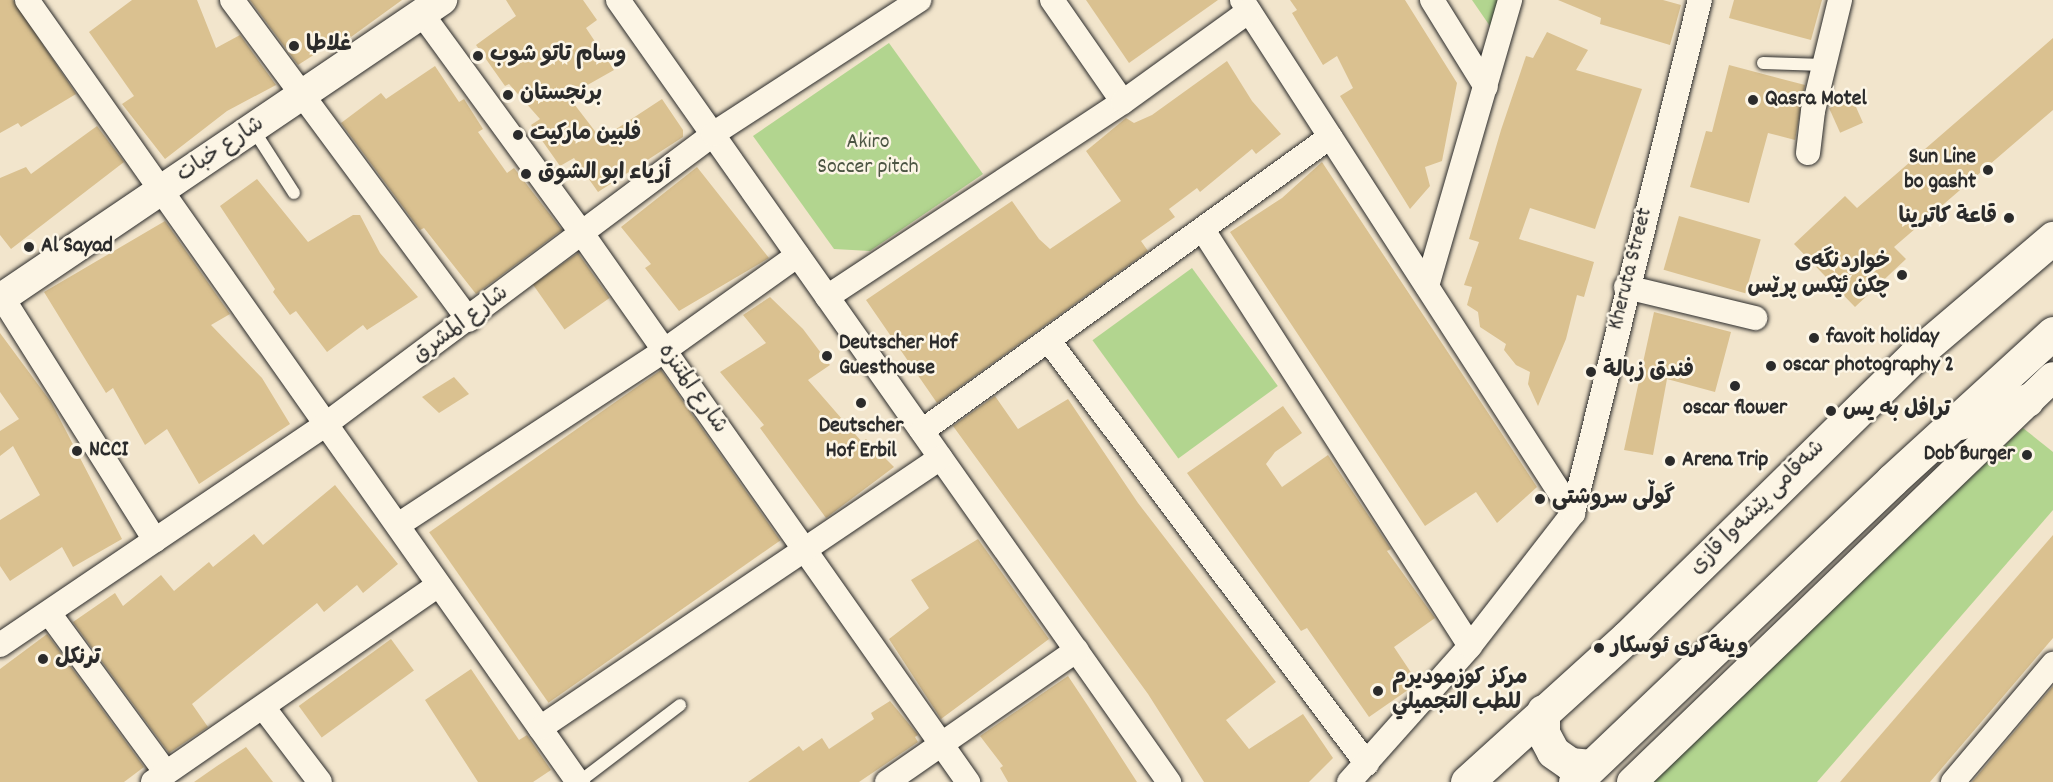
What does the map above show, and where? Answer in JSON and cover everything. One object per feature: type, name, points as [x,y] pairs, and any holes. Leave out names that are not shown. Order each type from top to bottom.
[{"type":"highway","name":"شەقامی پێشەوا قازی","points":[[1467,782],[1627,637],[1913,357],[2053,238]]},
{"type":"highway","points":[[1543,711],[1543,733],[1553,752],[1583,774],[1950,426],[2053,333]]},
{"type":"highway","points":[[1950,426],[2027,400]]},
{"type":"street","points":[[27,0],[579,782]]},
{"type":"street","points":[[232,0],[469,320]]},
{"type":"street","points":[[618,0],[1169,782]]},
{"type":"street","name":"شارع المشرق","points":[[4,634],[50,613],[326,424],[469,320],[581,232],[713,134],[919,0]]},
{"type":"street","points":[[1052,0],[1123,102]]},
{"type":"street","points":[[1432,0],[1486,87]]},
{"type":"street","points":[[1427,286],[1510,0]]},
{"type":"street","name":"Kheruta Street","points":[[1349,782],[1470,646],[1573,513],[1626,286],[1700,0]]},
{"type":"street","points":[[1808,153],[1824,65],[1840,0]]},
{"type":"street","name":"شارع خبات","points":[[1,297],[253,129],[426,5]]},
{"type":"street","name":"شارع المتنزه","points":[[426,5],[581,232],[968,782]]},
{"type":"street","points":[[827,297],[1123,102],[1245,6],[1573,513]]},
{"type":"street","points":[[922,430],[1330,137]]},
{"type":"street","points":[[1203,230],[1470,646]]},
{"type":"street","points":[[398,525],[665,350],[798,255]]},
{"type":"street","points":[[1626,286],[1755,318]]},
{"type":"street","points":[[1,297],[155,540]]},
{"type":"street","points":[[1049,341],[1367,764]]},
{"type":"street","points":[[1632,782],[2053,377]]},
{"type":"street","points":[[540,728],[941,458]]},
{"type":"street","points":[[50,613],[160,777],[439,585]]},
{"type":"street","points":[[887,782],[1077,650]]},
{"type":"street","points":[[1953,782],[2053,664]]},
{"type":"street","points":[[263,707],[320,782]]},
{"type":"lane","points":[[1763,63],[1824,65]]},
{"type":"lane","points":[[253,129],[294,193]]},
{"type":"lane","points":[[579,782],[680,705]]},
{"type":"green space","points":[[1472,0],[1502,0],[1494,32]]},
{"type":"green space","name":"Akiro Soccer pitch","points":[[889,43],[983,174],[870,251],[834,249],[753,136]]},
{"type":"green space","points":[[1192,268],[1278,386],[1178,458],[1092,340]]},
{"type":"green space","points":[[2023,428],[2053,452],[2053,510],[1817,782],[1650,782]]},
{"type":"building","points":[[0,0],[13,0],[76,94],[21,127],[18,123],[0,133]]},
{"type":"building","points":[[132,0],[197,0],[216,48],[240,35],[276,85],[227,111],[165,159],[122,104],[134,96],[89,32]]},
{"type":"building","points":[[250,0],[402,0],[351,37],[348,33],[298,65]]},
{"type":"building","points":[[506,0],[583,0],[597,20],[586,28],[614,70],[568,96],[601,139],[662,99],[683,130],[683,137],[598,192],[574,158],[560,166],[531,125],[540,119],[509,84],[505,86],[476,45],[516,16]]},
{"type":"building","points":[[1086,0],[1218,0],[1129,63]]},
{"type":"building","points":[[1290,0],[1405,0],[1457,83],[1442,161],[1425,167],[1430,186],[1410,209],[1340,96],[1353,88],[1337,56],[1323,65],[1292,13],[1297,10]]},
{"type":"building","points":[[1558,0],[1663,0],[1681,5],[1670,45],[1600,24],[1601,18]]},
{"type":"building","points":[[1734,0],[1822,0],[1811,40],[1729,18]]},
{"type":"building","points":[[1547,32],[1588,50],[1576,70],[1642,89],[1595,229],[1530,208],[1519,239],[1594,262],[1584,297],[1577,295],[1566,339],[1538,406],[1528,384],[1530,372],[1516,365],[1504,350],[1506,344],[1480,327],[1478,312],[1467,305],[1472,287],[1464,285],[1479,242],[1469,239],[1501,130],[1526,56],[1533,58]]},
{"type":"building","points":[[2053,38],[2053,110],[1894,247],[1906,259],[1855,307],[1794,244],[1845,196],[1857,208]]},
{"type":"building","points":[[1227,61],[1252,101],[1281,134],[1256,154],[1252,149],[1200,192],[1197,188],[1169,209],[1175,217],[1141,241],[1148,251],[937,403],[866,300],[1012,201],[1039,239],[1050,249],[1121,201],[1086,151],[1126,118],[1134,123],[1152,115]]},
{"type":"building","points":[[1729,65],[1805,85],[1795,140],[1768,133],[1749,203],[1690,187],[1706,131],[1712,132]]},
{"type":"building","points":[[435,66],[459,102],[464,99],[483,129],[478,132],[507,173],[514,168],[562,230],[476,294],[424,228],[420,230],[341,123],[381,93],[386,99]]},
{"type":"building","points":[[1852,98],[1863,123],[1840,133],[1829,108]]},
{"type":"building","points":[[97,126],[124,162],[11,249],[0,235],[0,178],[26,167],[31,174]]},
{"type":"building","points":[[1322,162],[1537,487],[1497,523],[1476,492],[1425,526],[1230,232],[1282,198]]},
{"type":"building","points":[[697,167],[769,258],[679,311],[645,268],[651,264],[621,227]]},
{"type":"building","points":[[257,179],[308,242],[353,215],[360,215],[380,253],[418,297],[367,330],[363,325],[327,352],[296,311],[290,315],[273,292],[275,289],[220,206]]},
{"type":"building","points":[[1679,216],[1761,239],[1745,293],[1664,270]]},
{"type":"building","points":[[165,221],[230,314],[211,325],[262,378],[290,424],[199,484],[167,429],[145,445],[113,388],[106,393],[44,292]]},
{"type":"building","points":[[578,253],[610,298],[564,330],[533,285]]},
{"type":"building","points":[[770,297],[803,329],[830,365],[808,380],[862,442],[866,439],[894,467],[826,518],[760,428],[764,425],[720,372],[766,343],[743,315]]},
{"type":"building","points":[[1654,312],[1731,332],[1715,392],[1667,379],[1653,455],[1624,450]]},
{"type":"building","points":[[0,333],[51,402],[122,539],[73,567],[62,547],[10,581],[0,566],[0,520],[40,495],[13,446],[0,456],[0,431],[19,419],[0,392]]},
{"type":"building","points":[[661,370],[780,540],[548,703],[429,532]]},
{"type":"building","points":[[454,377],[469,394],[439,413],[422,397]]},
{"type":"building","points":[[995,396],[1018,429],[1068,399],[1138,503],[1276,682],[1226,720],[1249,749],[1303,714],[1333,758],[1309,782],[1204,782],[1148,694],[953,426]]},
{"type":"building","points":[[1283,406],[1302,433],[1275,452],[1266,464],[1282,487],[1328,455],[1391,549],[1387,551],[1435,618],[1394,647],[1418,683],[1369,717],[1307,628],[1301,631],[1187,473]]},
{"type":"building","points":[[335,485],[398,564],[363,593],[357,585],[324,612],[317,603],[192,704],[208,727],[169,753],[73,622],[115,593],[123,606],[161,575],[174,591],[209,562],[213,567],[254,534],[263,545]]},
{"type":"building","points":[[2053,535],[2053,638],[1930,782],[1840,782]]},
{"type":"building","points":[[978,539],[1049,639],[941,719],[889,639],[929,608],[911,580]]},
{"type":"building","points":[[47,634],[144,767],[124,782],[0,782],[0,669]]},
{"type":"building","points":[[391,639],[414,671],[322,738],[299,706]]},
{"type":"building","points":[[471,669],[519,740],[527,735],[551,770],[533,782],[478,782],[425,700]]},
{"type":"building","points":[[1068,676],[1137,782],[1008,782],[1000,768],[1003,766],[980,736]]},
{"type":"building","points":[[2053,686],[2053,782],[1972,782]]},
{"type":"building","points":[[890,701],[918,735],[915,737],[918,742],[859,782],[748,782],[799,746],[803,751],[822,738],[829,749],[874,719],[871,713]]},
{"type":"building","points":[[246,747],[273,782],[194,782],[217,766]]},
{"type":"place","name":"غلاطا","points":[[294,46]]},
{"type":"place","name":"وسام تاتو شوب","points":[[478,56]]},
{"type":"place","name":"برنجستان","points":[[508,95]]},
{"type":"place","name":"Qasra Motel","points":[[1753,100]]},
{"type":"place","name":"فلبين ماركيت","points":[[518,135]]},
{"type":"place","name":"Sun Line bo gasht","points":[[1988,170]]},
{"type":"place","name":"أزياء ابو الشوق","points":[[526,174]]},
{"type":"place","name":"قاعة كاترينا","points":[[2009,218]]},
{"type":"place","name":"Al Sayad","points":[[29,247]]},
{"type":"place","name":"خواردنگەی چکن ئێکس پرێس","points":[[1902,275]]},
{"type":"place","name":"favoit holiday","points":[[1814,338]]},
{"type":"place","name":"Deutscher Hof Guesthouse","points":[[827,356]]},
{"type":"place","name":"oscar photography 2","points":[[1771,366]]},
{"type":"place","name":"فندق زبالة","points":[[1591,372]]},
{"type":"place","name":"oscar flower","points":[[1735,386]]},
{"type":"place","name":"Deutscher Hof Erbil","points":[[861,403]]},
{"type":"place","name":"ترافل به يس","points":[[1831,411]]},
{"type":"place","name":"NCCI","points":[[77,451]]},
{"type":"place","name":"Dob Burger","points":[[2027,455]]},
{"type":"place","name":"Arena Trip","points":[[1670,461]]},
{"type":"place","name":"گوڵی سروشتی","points":[[1540,499]]},
{"type":"place","name":"وينةكرى ئوسكار","points":[[1599,648]]},
{"type":"place","name":"ترنكل","points":[[43,659]]},
{"type":"place","name":"مركز كوزموديرم للطب التجميلي","points":[[1378,691]]}]
